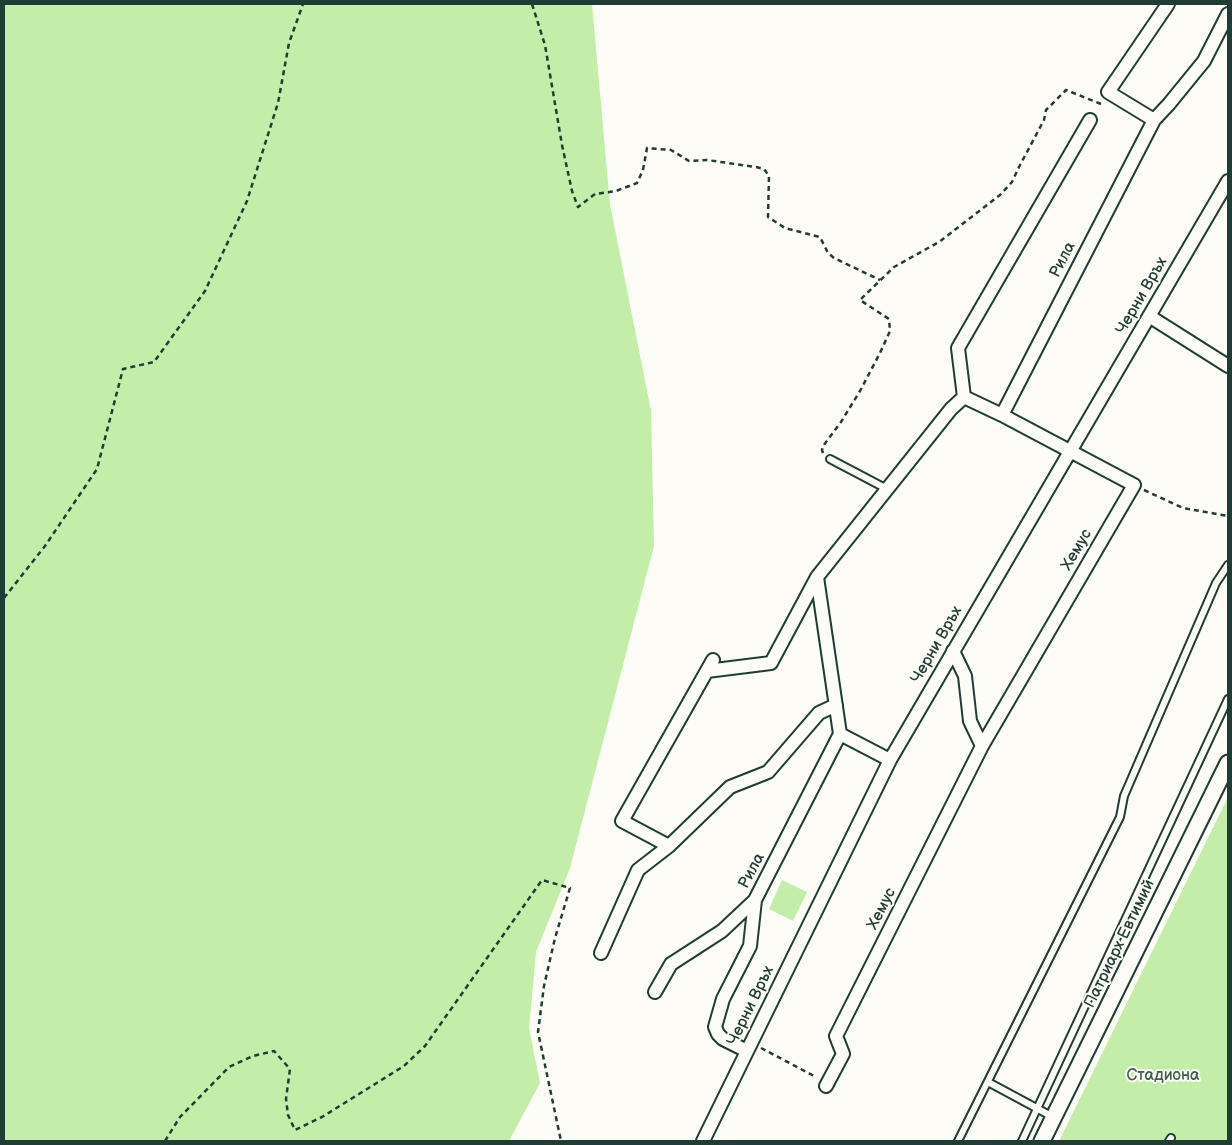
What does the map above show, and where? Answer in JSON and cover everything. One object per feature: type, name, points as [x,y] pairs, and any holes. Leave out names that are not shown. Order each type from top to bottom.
[{"type":"street","points":[[1154,120],[1108,92],[1168,4]]},
{"type":"street","name":"Рила","points":[[1002,415],[1154,120],[1204,61],[1228,14]]},
{"type":"street","points":[[964,397],[958,348],[1090,120]]},
{"type":"street","name":"Черни Връх","points":[[703,1141],[890,760],[1228,181]]},
{"type":"street","points":[[1149,316],[1228,366]]},
{"type":"street","points":[[964,397],[1002,415],[1134,486]]},
{"type":"street","points":[[669,846],[622,821],[710,666],[771,663],[817,577],[951,409],[964,397]]},
{"type":"street","name":"Хемус","points":[[827,1085],[843,1054],[836,1036],[982,746],[1134,486]]},
{"type":"street","points":[[817,577],[840,734],[890,760]]},
{"type":"street","points":[[952,651],[965,676],[970,721],[982,746]]},
{"type":"street","points":[[601,953],[638,870],[669,846],[730,787],[768,772],[819,713],[836,705]]},
{"type":"street","name":"Рила","points":[[655,992],[671,964],[722,931],[756,900],[840,734]]},
{"type":"street","name":"Патриарх Евтимий","points":[[1042,1141],[1224,780],[1228,763]]},
{"type":"street","points":[[749,1047],[723,1039],[715,1027],[723,1000],[750,946],[756,900]]},
{"type":"lane","points":[[830,459],[887,489]]},
{"type":"lane","points":[[958,1141],[1120,817],[1124,796],[1216,583],[1228,565]]},
{"type":"lane","points":[[1022,1141],[1228,699]]},
{"type":"lane","points":[[988,1082],[1054,1118]]},
{"type":"path","points":[[4,598],[45,546],[97,469],[123,369],[154,362],[205,291],[247,201],[278,103],[289,43],[303,4]]},
{"type":"path","points":[[532,4],[545,45],[562,145],[572,191],[578,207],[595,194],[616,191],[638,182],[643,170],[646,148],[670,150],[689,161],[707,160],[756,167],[764,169],[769,176],[768,217],[785,228],[820,237],[828,253],[834,258],[880,280]]},
{"type":"path","points":[[830,459],[822,452],[823,446],[841,422],[860,391],[890,331],[889,319],[860,300],[894,267],[954,232],[972,215],[1000,195],[1012,182],[1044,120],[1046,110],[1066,90],[1106,107]]},
{"type":"path","points":[[1134,486],[1183,508],[1228,516]]},
{"type":"path","points":[[166,1141],[180,1117],[229,1067],[253,1056],[274,1051],[290,1069],[286,1099],[288,1115],[296,1130],[322,1118],[404,1066],[425,1046],[542,880],[570,888],[555,938],[544,986],[538,1032],[561,1141]]},
{"type":"path","points":[[749,1047],[827,1085]]},
{"type":"green space","points":[[4,4],[592,4],[610,204],[651,411],[654,546],[570,868],[536,952],[529,1028],[540,1083],[509,1141],[4,1141]]},
{"type":"green space","name":"Стадиона","points":[[1228,797],[1228,1141],[1059,1141]]},
{"type":"green space","points":[[782,880],[807,892],[793,921],[769,909]]}]
